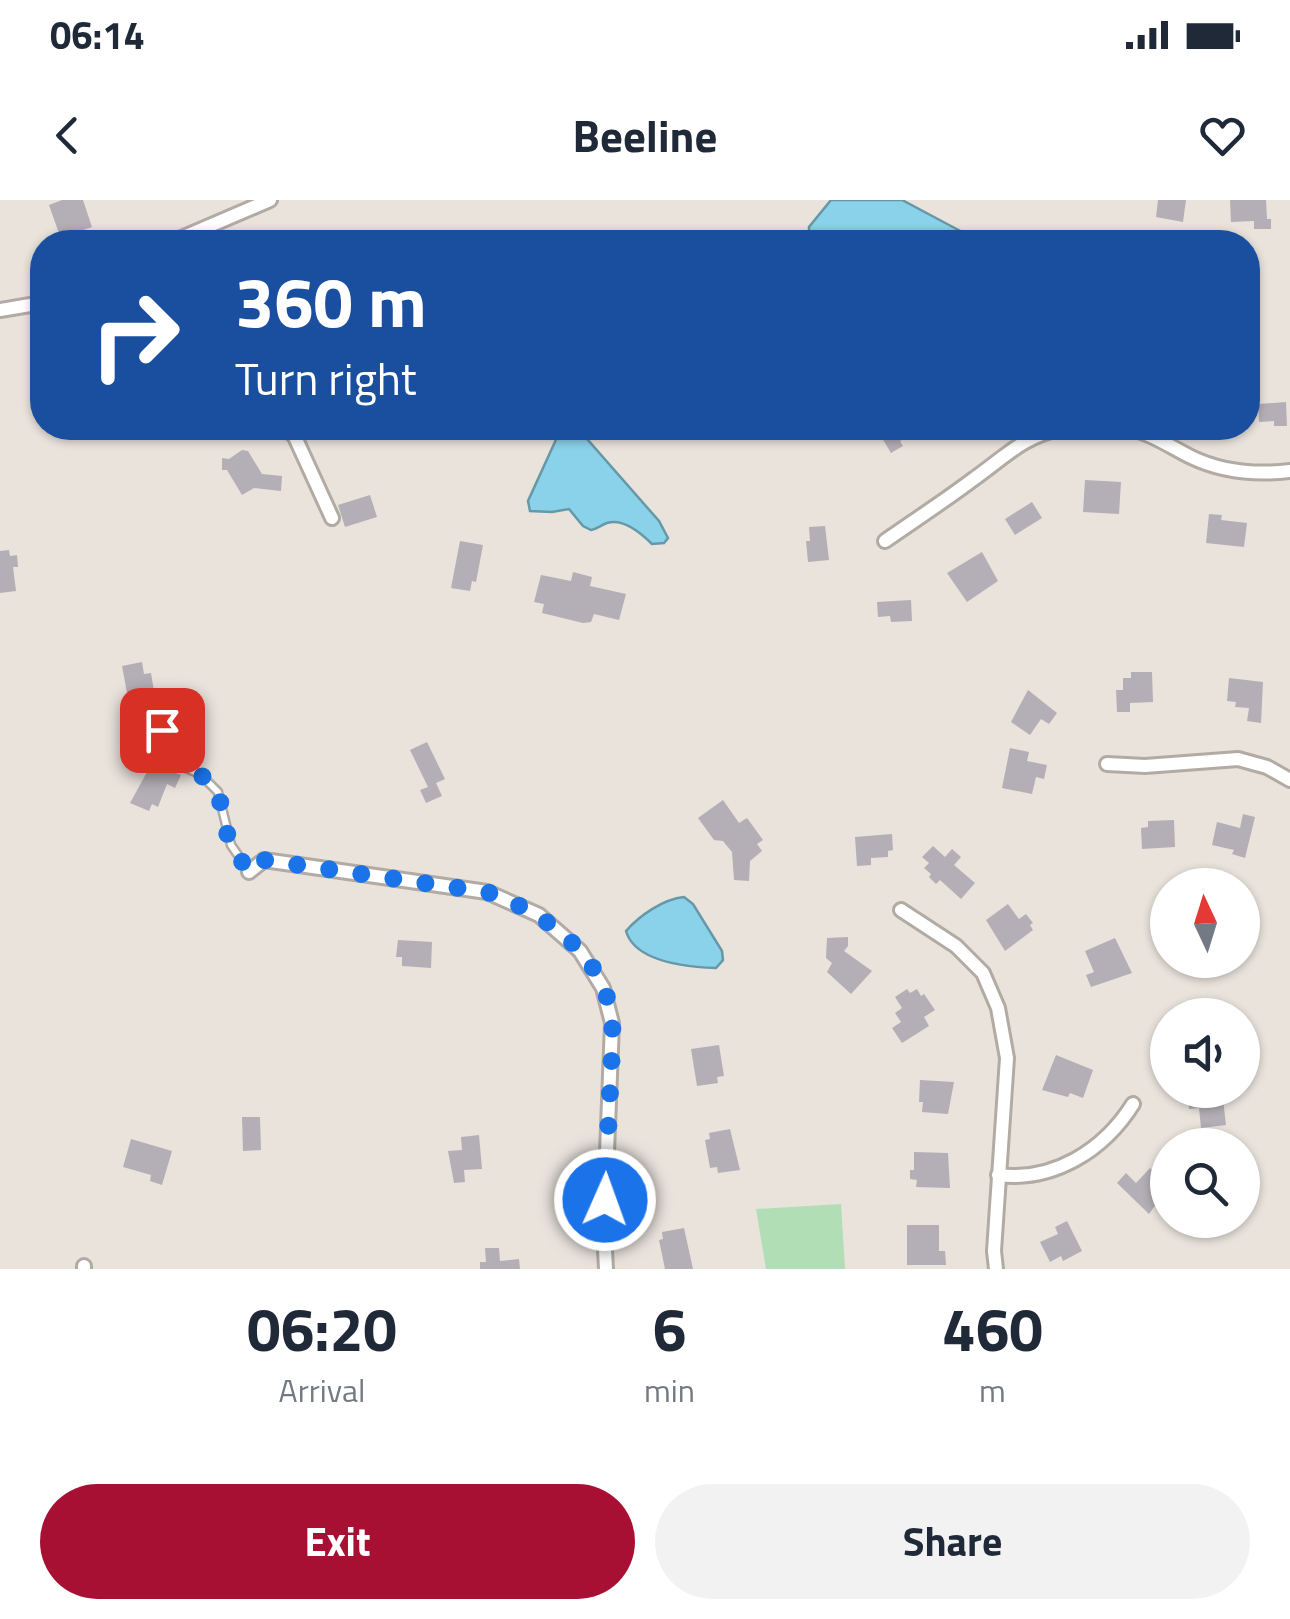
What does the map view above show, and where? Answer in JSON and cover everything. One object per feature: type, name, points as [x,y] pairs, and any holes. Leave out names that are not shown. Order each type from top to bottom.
[{"type":"street","points":[[202,230],[270,200]]},
{"type":"street","points":[[0,310],[30,305]]},
{"type":"street","points":[[296,440],[332,518]]},
{"type":"street","points":[[886,540],[1027,440]]},
{"type":"street","points":[[1161,440],[1222,468],[1256,473],[1290,471]]},
{"type":"street","points":[[1107,764],[1145,766],[1238,760],[1267,767],[1290,780]]},
{"type":"street","points":[[250,872],[264,860],[487,892],[539,915],[580,952],[603,988],[612,1023],[606,1269]]},
{"type":"street","points":[[901,910],[956,946],[970,960],[983,974],[998,1008],[1007,1058],[996,1269]]},
{"type":"street","points":[[998,1175],[1031,1176],[1078,1158],[1106,1138],[1133,1104]]},
{"type":"lane","points":[[162,730],[181,766],[200,774],[218,792],[230,846],[250,872]]},
{"type":"green space","points":[[841,1204],[845,1269],[766,1269],[756,1209]]},
{"type":"water","points":[[831,200],[902,200],[958,230],[809,230]]},
{"type":"water","points":[[556,440],[588,440],[659,521],[668,538],[664,543],[652,544],[637,531],[613,522],[591,530],[569,509],[530,511],[528,501]]},
{"type":"water","points":[[684,897],[693,904],[722,951],[723,960],[716,968],[651,956],[631,941],[626,931],[652,909]]},
{"type":"building","points":[[62,200],[83,200],[92,227],[58,230],[49,205]]},
{"type":"building","points":[[1158,200],[1186,200],[1183,222],[1156,217]]},
{"type":"building","points":[[1230,200],[1266,200],[1271,229],[1254,229],[1254,221],[1231,222]]},
{"type":"building","points":[[1286,402],[1287,426],[1274,426],[1274,421],[1260,422],[1260,404]]},
{"type":"building","points":[[883,440],[902,440],[903,446],[891,453]]},
{"type":"building","points":[[242,450],[248,451],[262,474],[282,476],[281,491],[254,488],[242,495],[227,470],[222,470],[222,458],[229,459]]},
{"type":"building","points":[[1085,480],[1121,482],[1119,514],[1083,512]]},
{"type":"building","points":[[370,495],[377,517],[345,527],[338,505]]},
{"type":"building","points":[[1032,502],[1042,518],[1015,535],[1005,519]]},
{"type":"building","points":[[1209,514],[1222,515],[1221,520],[1247,523],[1244,547],[1206,543]]},
{"type":"building","points":[[825,526],[829,560],[808,562],[809,527]]},
{"type":"building","points":[[460,541],[483,545],[476,582],[472,581],[470,591],[451,588]]},
{"type":"building","points":[[9,550],[10,556],[17,555],[18,567],[13,567],[16,591],[0,593],[0,551]]},
{"type":"building","points":[[982,552],[998,581],[967,602],[947,573]]},
{"type":"building","points":[[573,572],[592,577],[590,586],[626,594],[619,620],[594,614],[591,622],[583,623],[542,613],[544,604],[534,602],[541,575],[571,581]]},
{"type":"building","points":[[911,600],[912,621],[891,622],[890,616],[878,617],[877,602]]},
{"type":"building","points":[[142,662],[144,674],[151,673],[156,703],[130,709],[122,666]]},
{"type":"building","points":[[1131,672],[1152,672],[1153,702],[1130,703],[1130,712],[1117,712],[1116,690],[1123,690],[1123,678],[1131,678]]},
{"type":"building","points":[[1229,678],[1263,682],[1261,723],[1247,721],[1249,708],[1235,707],[1236,702],[1227,701]]},
{"type":"building","points":[[1028,690],[1057,713],[1049,724],[1041,719],[1030,735],[1011,722]]},
{"type":"building","points":[[427,742],[445,779],[436,783],[442,796],[426,803],[420,790],[428,787],[410,750]]},
{"type":"building","points":[[1010,748],[1029,752],[1027,761],[1047,765],[1044,779],[1036,777],[1032,794],[1002,788]]},
{"type":"building","points":[[152,763],[181,775],[175,788],[167,784],[158,807],[152,804],[149,811],[130,803]]},
{"type":"building","points":[[723,800],[739,823],[747,818],[763,840],[757,844],[762,851],[750,861],[749,881],[734,880],[732,852],[723,841],[714,840],[698,818]]},
{"type":"building","points":[[1243,814],[1255,817],[1245,858],[1232,854],[1234,850],[1212,845],[1217,822],[1240,828]]},
{"type":"building","points":[[1174,820],[1175,847],[1142,849],[1141,828],[1148,827],[1148,821]]},
{"type":"building","points":[[892,834],[893,850],[888,851],[888,857],[871,858],[871,865],[857,866],[855,837]]},
{"type":"building","points":[[933,846],[945,857],[952,849],[961,857],[954,865],[975,883],[961,899],[940,880],[936,884],[924,868],[929,863],[922,857]]},
{"type":"building","points":[[1008,904],[1019,919],[1026,914],[1033,930],[1005,951],[986,920]]},
{"type":"building","points":[[848,937],[844,951],[872,971],[851,994],[827,972],[832,963],[826,958],[827,938]]},
{"type":"building","points":[[1115,938],[1132,973],[1091,987],[1086,975],[1094,972],[1085,951]]},
{"type":"building","points":[[398,940],[432,942],[431,968],[402,966],[402,957],[396,957]]},
{"type":"building","points":[[907,989],[924,994],[935,1010],[924,1017],[929,1026],[902,1043],[892,1028],[901,1022],[895,1013],[902,1008],[895,997]]},
{"type":"building","points":[[719,1045],[724,1076],[717,1077],[718,1083],[697,1086],[691,1049]]},
{"type":"building","points":[[1056,1055],[1093,1070],[1083,1098],[1042,1090]]},
{"type":"building","points":[[920,1080],[954,1082],[948,1114],[922,1112]]},
{"type":"building","points":[[1199,1108],[1224,1108],[1226,1125],[1201,1128]]},
{"type":"building","points":[[242,1117],[260,1117],[261,1150],[243,1151]]},
{"type":"building","points":[[730,1129],[740,1170],[718,1173],[717,1167],[710,1168],[705,1140],[710,1139],[709,1133]]},
{"type":"building","points":[[479,1135],[482,1169],[464,1170],[465,1182],[454,1183],[448,1151],[462,1150],[461,1137]]},
{"type":"building","points":[[131,1139],[172,1151],[162,1185],[150,1181],[151,1175],[123,1167]]},
{"type":"building","points":[[914,1152],[948,1153],[950,1188],[916,1187],[917,1180],[910,1179]]},
{"type":"building","points":[[1150,1168],[1149,1214],[1117,1183],[1126,1173],[1136,1183]]},
{"type":"building","points":[[1067,1221],[1082,1251],[1063,1261],[1061,1256],[1050,1262],[1040,1242],[1058,1234],[1055,1227]]},
{"type":"building","points":[[907,1225],[939,1225],[939,1251],[945,1251],[946,1265],[907,1265]]},
{"type":"building","points":[[684,1228],[693,1269],[665,1269],[659,1240],[663,1239],[662,1232]]},
{"type":"building","points":[[485,1248],[499,1248],[500,1261],[519,1259],[520,1269],[480,1269],[480,1262],[486,1262]]},
{"type":"route","points":[[162,730],[178,763],[200,774],[218,792],[230,846],[250,872],[264,860],[487,892],[539,915],[580,952],[603,989],[612,1023],[605,1200]]}]
